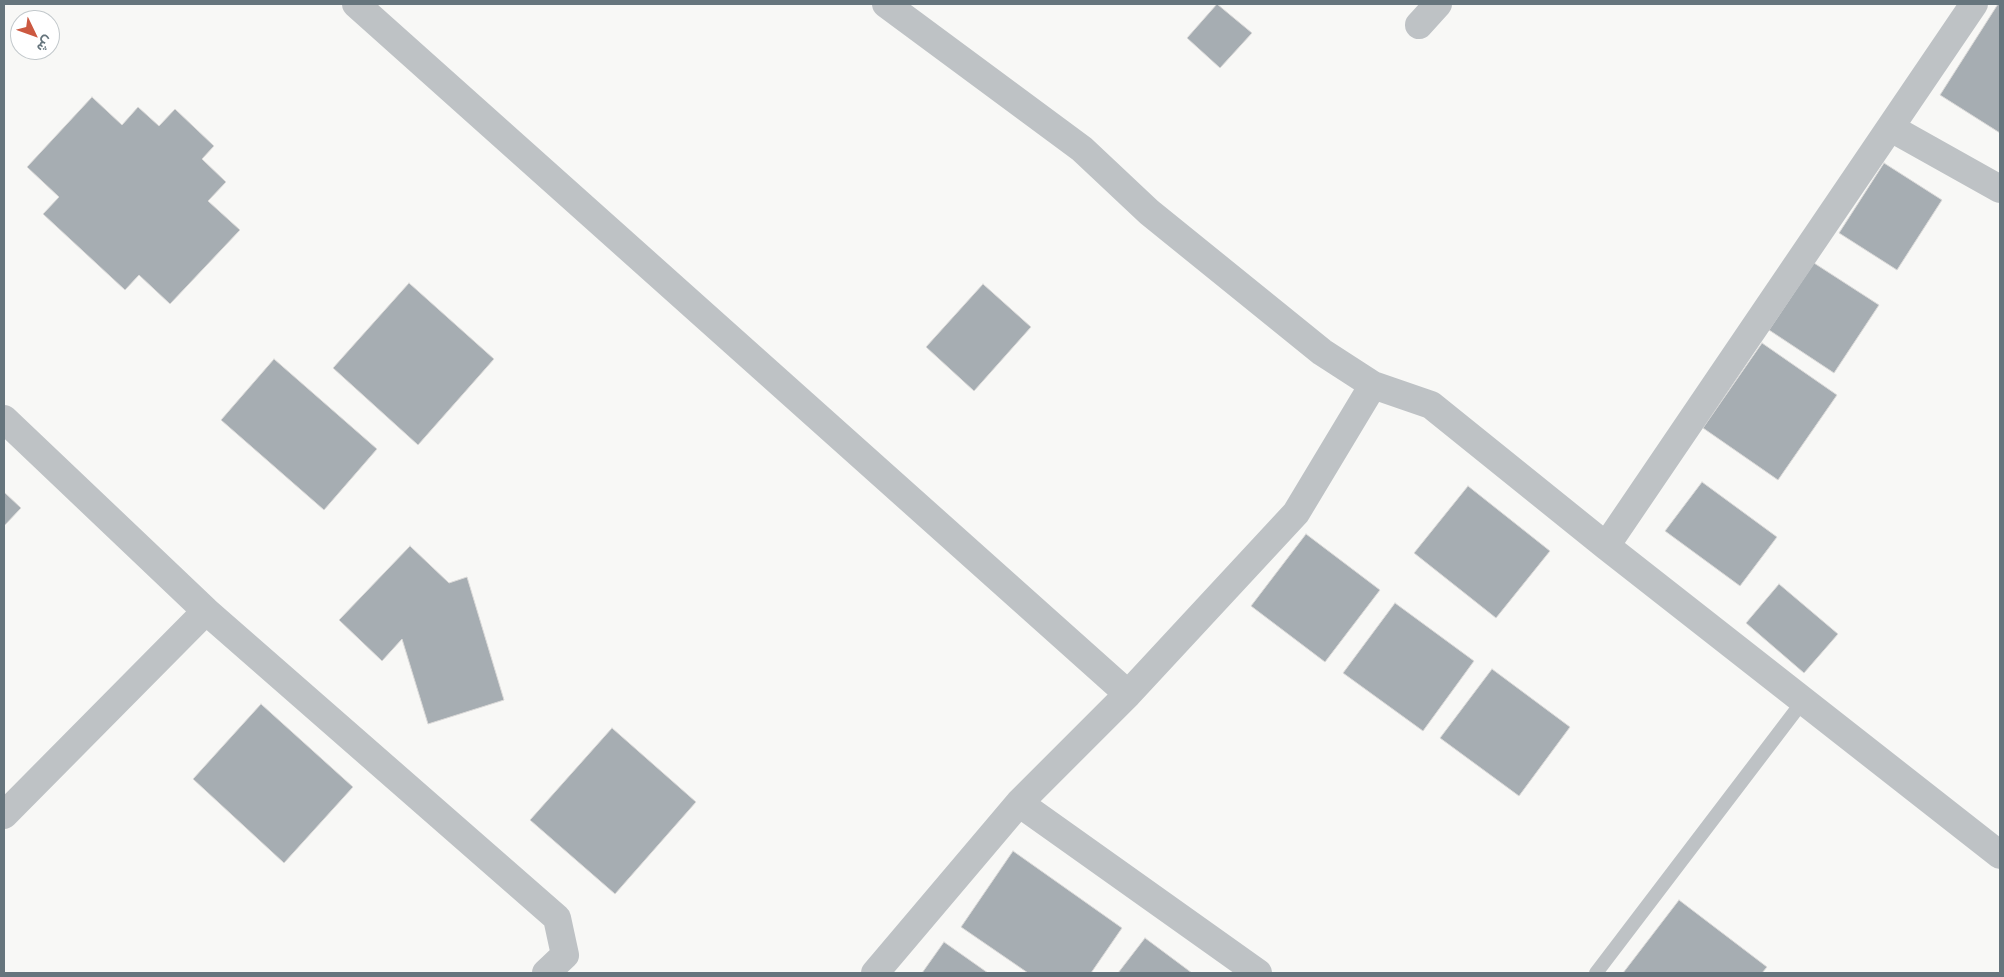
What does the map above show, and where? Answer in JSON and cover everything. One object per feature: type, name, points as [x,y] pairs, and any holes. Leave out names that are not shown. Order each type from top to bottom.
[{"type":"street","points":[[356,4],[1128,694]]},
{"type":"street","points":[[886,4],[1082,149],[1157,218],[1322,352],[1373,385],[1431,404],[1606,546],[2000,855]]},
{"type":"street","points":[[1419,25],[1438,4]]},
{"type":"street","points":[[1606,546],[1974,4]]},
{"type":"street","points":[[1891,128],[2000,189]]},
{"type":"street","points":[[875,973],[1019,803],[1128,694],[1296,513],[1373,385]]},
{"type":"street","points":[[4,419],[206,611],[557,918],[565,955],[546,973]]},
{"type":"street","points":[[4,815],[206,611]]},
{"type":"street","points":[[1019,803],[1258,973]]},
{"type":"lane","points":[[1596,973],[1803,701]]},
{"type":"building","points":[[1217,4],[1252,33],[1220,68],[1187,38]]},
{"type":"building","points":[[1998,4],[2000,4],[2000,133],[1940,95]]},
{"type":"building","points":[[92,97],[122,125],[138,107],[159,126],[175,109],[214,146],[202,159],[226,182],[208,201],[240,230],[170,304],[139,275],[125,290],[43,214],[59,197],[27,167]]},
{"type":"building","points":[[1884,163],[1942,200],[1897,270],[1839,233]]},
{"type":"building","points":[[1814,263],[1879,305],[1834,373],[1769,330]]},
{"type":"building","points":[[409,283],[494,359],[418,445],[333,368]]},
{"type":"building","points":[[983,284],[1031,327],[974,391],[926,347]]},
{"type":"building","points":[[1762,343],[1837,395],[1778,480],[1703,428]]},
{"type":"building","points":[[274,359],[377,449],[324,510],[221,420]]},
{"type":"building","points":[[1702,482],[1777,537],[1740,586],[1665,531]]},
{"type":"building","points":[[1468,486],[1550,551],[1496,618],[1414,553]]},
{"type":"building","points":[[4,492],[21,508],[4,526]]},
{"type":"building","points":[[1306,534],[1380,590],[1325,662],[1251,606]]},
{"type":"building","points":[[410,546],[449,583],[467,577],[504,700],[428,724],[402,639],[382,661],[339,620]]},
{"type":"building","points":[[1779,584],[1838,634],[1804,673],[1746,623]]},
{"type":"building","points":[[1395,603],[1474,661],[1423,731],[1343,673]]},
{"type":"building","points":[[1492,669],[1570,727],[1519,796],[1440,738]]},
{"type":"building","points":[[261,704],[353,787],[284,863],[193,779]]},
{"type":"building","points":[[612,728],[696,802],[615,894],[530,820]]},
{"type":"building","points":[[1013,851],[1122,928],[1091,973],[1028,973],[961,927]]},
{"type":"building","points":[[1679,900],[1767,967],[1762,973],[1623,973]]},
{"type":"building","points":[[1145,938],[1192,973],[1118,973]]},
{"type":"building","points":[[944,942],[988,973],[922,973]]}]
